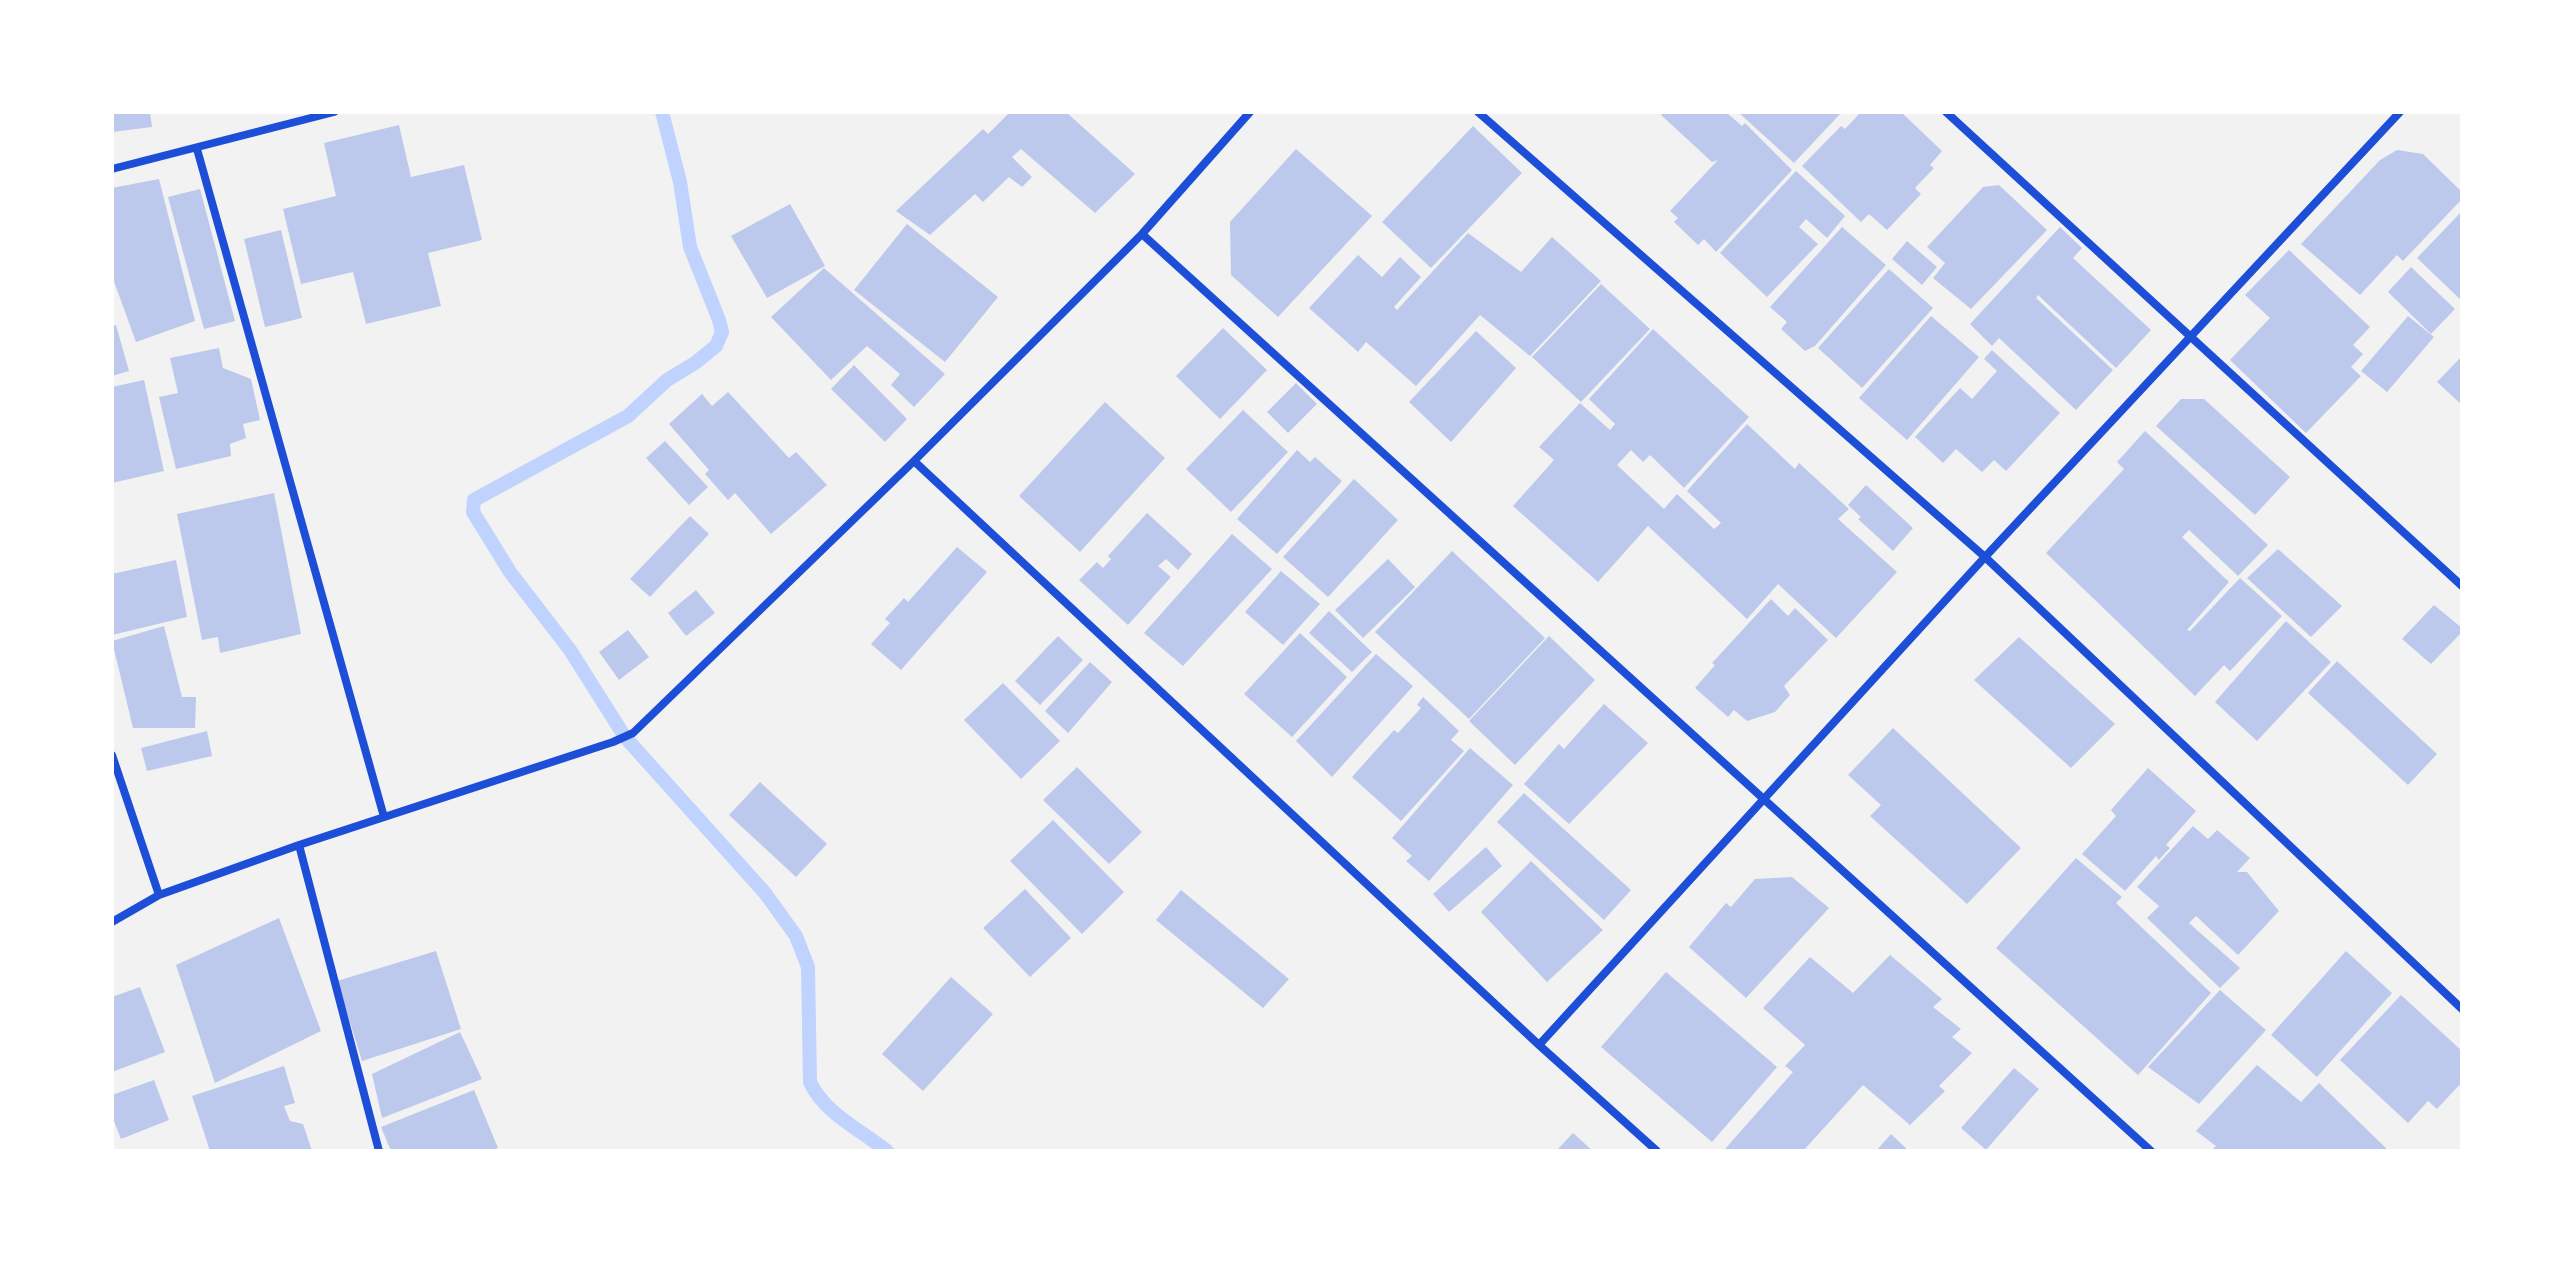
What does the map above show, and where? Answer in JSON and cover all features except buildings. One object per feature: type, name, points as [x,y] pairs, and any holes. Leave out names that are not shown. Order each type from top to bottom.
[{"type":"street","points":[[112,169],[334,112]]},
{"type":"street","points":[[112,922],[159,895],[633,733],[914,461],[1142,234],[1250,112]]},
{"type":"street","points":[[1478,112],[1985,557],[2462,1009]]},
{"type":"street","points":[[1946,112],[2462,586]]},
{"type":"street","points":[[1539,1045],[1985,557],[2400,112]]},
{"type":"street","points":[[197,149],[384,817]]},
{"type":"street","points":[[1142,234],[2151,1151]]},
{"type":"street","points":[[914,461],[1539,1045],[1657,1151]]},
{"type":"street","points":[[112,755],[159,895]]},
{"type":"street","points":[[299,845],[379,1151]]},
{"type":"waterway","points":[[662,112],[680,182],[690,247],[722,332],[716,346],[667,380],[628,416],[474,500],[473,512],[510,572],[570,650],[625,737],[765,893],[796,936],[808,967],[810,1082],[834,1112],[887,1151]]}]
